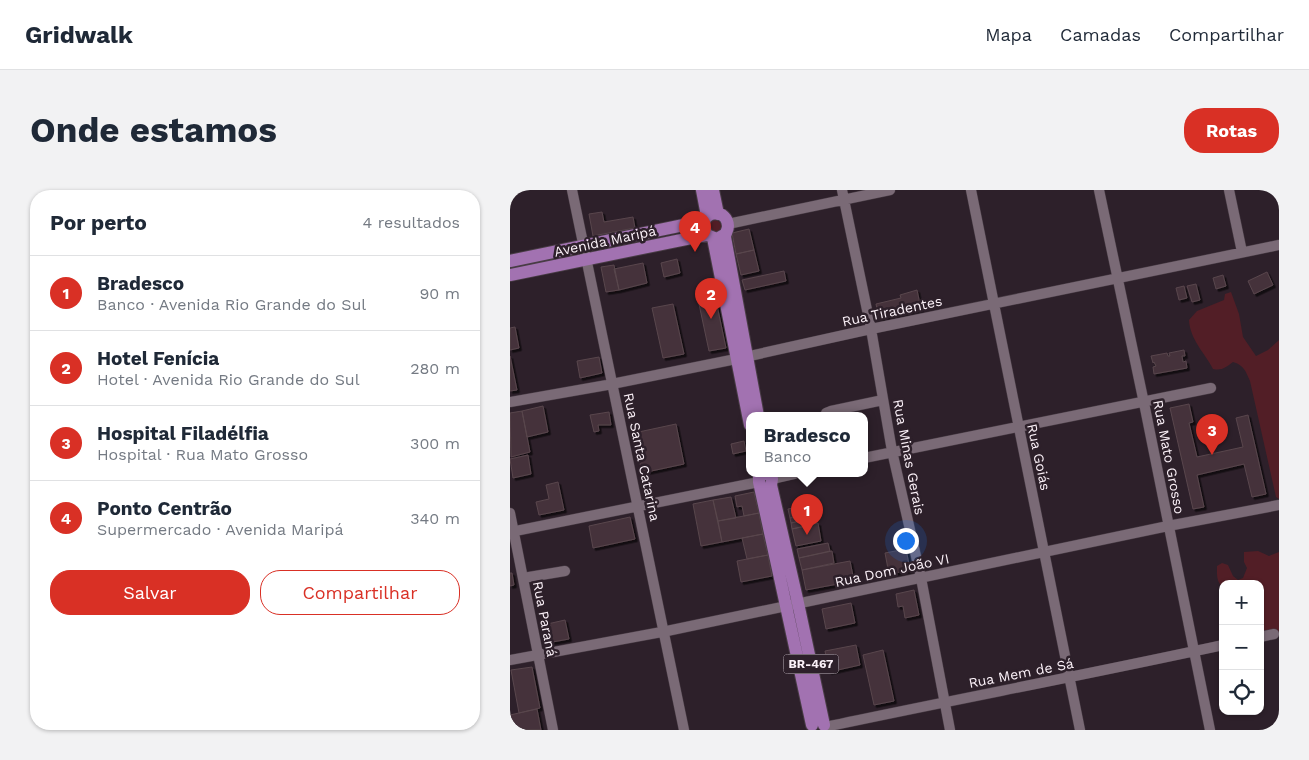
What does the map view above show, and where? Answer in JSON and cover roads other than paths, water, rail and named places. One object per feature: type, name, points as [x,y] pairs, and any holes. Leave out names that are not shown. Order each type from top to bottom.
[{"type":"main road","points":[[702,190],[710,217]]},
{"type":"main road","points":[[713,190],[710,217],[703,230],[718,233]]},
{"type":"main road","name":"Avenida Maripá","points":[[514,274],[534,271],[584,253],[710,217]]},
{"type":"main road","points":[[710,217],[725,218],[718,233],[742,358],[748,412]]},
{"type":"main road","name":"Avenida Maripá","points":[[513,260],[584,253],[718,233]]},
{"type":"main road","points":[[531,257],[529,265],[534,271]]},
{"type":"main road","points":[[513,260],[521,267],[514,274]]},
{"type":"main road","points":[[742,358],[757,412]]},
{"type":"main road","name":"BR-467","points":[[765,478],[819,729]]},
{"type":"street","name":"Rua Santa Catarina","points":[[572,190],[684,730]]},
{"type":"street","points":[[718,233],[842,195],[890,190]]},
{"type":"street","name":"Rua Goiás","points":[[971,190],[1080,730]]},
{"type":"street","name":"Rua Mato Grosso","points":[[1098,190],[1144,403],[1210,730]]},
{"type":"street","points":[[1229,190],[1242,252]]},
{"type":"street","name":"Rua Minas Gerais","points":[[842,195],[871,329],[892,452],[921,578],[950,730]]},
{"type":"street","name":"Rua Tiradentes","points":[[510,402],[613,384],[742,358],[871,329],[1279,245]]},
{"type":"street","points":[[868,457],[1211,388]]},
{"type":"street","points":[[828,412],[884,400]]},
{"type":"street","points":[[512,532],[765,478]]},
{"type":"street","name":"Rua Dom João VI","points":[[510,660],[664,632],[1045,551],[1279,505]]},
{"type":"street","name":"Rua Paraná","points":[[510,513],[512,532],[553,730]]},
{"type":"street","points":[[523,578],[565,571]]},
{"type":"street","points":[[1264,636],[1274,634]]},
{"type":"street","name":"Rua Mem de Sá","points":[[819,729],[1219,646]]},
{"type":"place","name":"Ponto Centrão","points":[[695,252]]},
{"type":"place","name":"Hotel Fenícia","points":[[711,319]]},
{"type":"place","name":"Hospital Filadélfia","points":[[1212,455]]},
{"type":"place","name":"Bradesco","points":[[807,535]]}]
